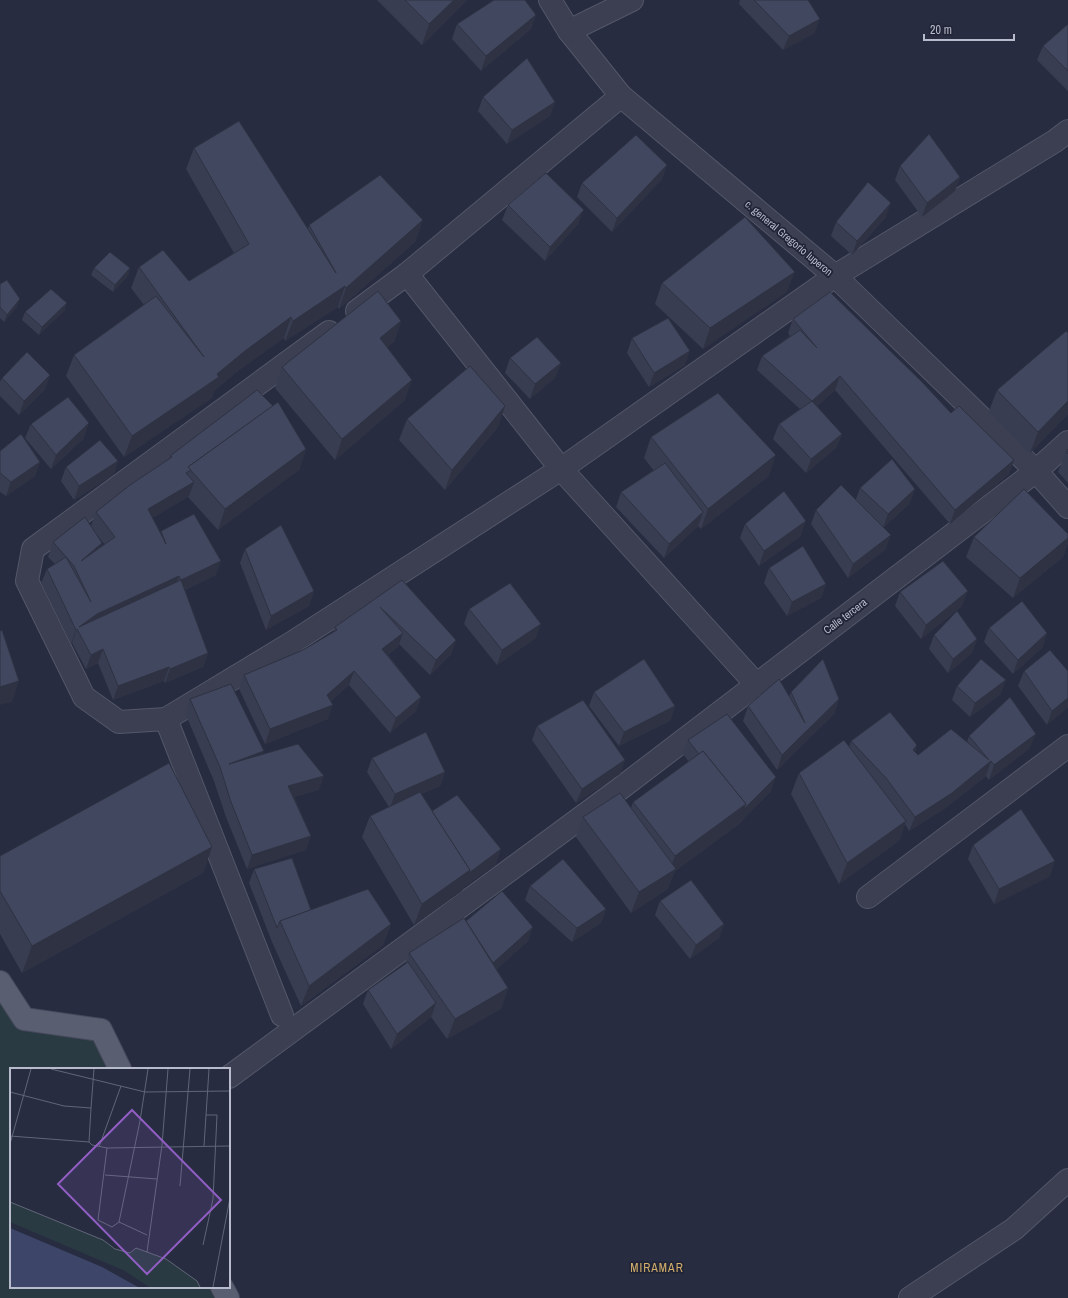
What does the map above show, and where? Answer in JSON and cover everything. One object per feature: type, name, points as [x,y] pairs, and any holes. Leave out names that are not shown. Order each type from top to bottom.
[{"type":"main road","points":[[0,982],[24,1020],[101,1030],[120,1068]]},
{"type":"main road","points":[[223,1288],[228,1298]]},
{"type":"street","name":"c. general Gregorio luperon","points":[[550,0],[569,31],[621,96],[835,276],[1036,471],[1068,507]]},
{"type":"street","points":[[569,31],[632,0]]},
{"type":"street","points":[[621,96],[407,274],[33,549],[27,581],[84,697],[119,722],[166,719],[290,644],[561,469],[835,276],[1055,141],[1068,131]]},
{"type":"street","points":[[407,274],[561,469],[756,684]]},
{"type":"street","name":"Calle tercera","points":[[230,1076],[621,788],[1036,471],[1068,442]]},
{"type":"street","points":[[166,719],[282,1015]]},
{"type":"street","points":[[868,897],[1068,746]]},
{"type":"street","points":[[910,1298],[1014,1229],[1068,1180]]},
{"type":"shaded area","points":[[0,982],[24,1019],[101,1030],[120,1068],[10,1068],[10,1288],[223,1288],[228,1298],[0,1298]]},
{"type":"building","points":[[405,0],[454,0],[429,24]]},
{"type":"building","points":[[494,0],[525,0],[536,15],[486,56],[457,24]]},
{"type":"building","points":[[754,0],[808,0],[820,19],[789,36]]},
{"type":"building","points":[[1068,24],[1068,71],[1043,46]]},
{"type":"building","points":[[527,58],[555,102],[512,130],[483,97]]},
{"type":"building","points":[[239,121],[336,273],[309,225],[380,175],[423,220],[346,288],[345,286],[293,321],[291,317],[217,374],[219,377],[132,436],[74,355],[156,296],[204,357],[139,267],[163,250],[189,281],[249,244],[194,148]]},
{"type":"building","points":[[929,134],[960,177],[927,203],[900,166]]},
{"type":"building","points":[[636,135],[667,165],[617,218],[582,183]]},
{"type":"building","points":[[546,173],[584,210],[550,247],[508,205]]},
{"type":"building","points":[[868,182],[891,203],[857,241],[836,222]]},
{"type":"building","points":[[745,217],[795,272],[710,328],[662,283]]},
{"type":"building","points":[[110,252],[130,268],[115,285],[94,268]]},
{"type":"building","points":[[7,280],[20,299],[7,315],[0,307],[0,284]]},
{"type":"building","points":[[51,289],[67,303],[42,327],[25,312]]},
{"type":"building","points":[[378,291],[401,321],[380,338],[412,380],[342,439],[282,367]]},
{"type":"building","points":[[830,292],[922,382],[951,413],[959,406],[1014,460],[955,510],[840,376],[812,401],[762,356],[800,330],[817,348],[793,319]]},
{"type":"building","points":[[668,318],[690,351],[654,373],[632,338]]},
{"type":"building","points":[[1066,331],[1068,333],[1068,401],[1038,432],[997,390]]},
{"type":"building","points":[[537,337],[561,363],[535,384],[510,358]]},
{"type":"building","points":[[27,352],[50,375],[24,401],[2,378]]},
{"type":"building","points":[[470,366],[505,406],[452,470],[407,419]]},
{"type":"building","points":[[257,390],[273,406],[188,467],[191,470],[186,473],[194,482],[148,509],[166,544],[161,531],[194,514],[221,561],[181,580],[208,653],[170,669],[169,667],[118,686],[103,649],[91,655],[77,629],[76,630],[47,569],[66,557],[91,602],[74,566],[53,542],[85,517],[102,543],[81,561],[115,537],[96,512],[130,485],[172,457],[170,456]],"holes":[[[179,576],[181,580],[79,627],[97,614]]]},
{"type":"building","points":[[718,393],[776,455],[708,509],[651,437]]},
{"type":"building","points":[[68,397],[89,423],[56,455],[31,424]]},
{"type":"building","points":[[812,401],[842,434],[811,459],[779,424]]},
{"type":"building","points":[[278,402],[306,449],[225,509],[188,467]]},
{"type":"building","points":[[21,434],[40,462],[11,482],[0,473],[0,451]]},
{"type":"building","points":[[100,440],[118,461],[79,486],[66,467]]},
{"type":"building","points":[[892,459],[915,489],[888,514],[860,488]]},
{"type":"building","points":[[665,463],[703,512],[669,544],[621,492]]},
{"type":"building","points":[[841,485],[891,535],[853,564],[816,510]]},
{"type":"building","points":[[1024,489],[1068,534],[1068,538],[1020,578],[974,537]]},
{"type":"building","points":[[784,491],[806,521],[764,551],[745,524]]},
{"type":"building","points":[[281,525],[314,591],[271,616],[245,549]]},
{"type":"building","points":[[803,546],[826,584],[792,602],[769,568]]},
{"type":"building","points":[[943,561],[968,591],[926,625],[900,592]]},
{"type":"building","points":[[402,580],[456,640],[436,660],[380,607],[403,633],[382,649],[421,697],[396,718],[354,671],[327,695],[333,705],[270,729],[244,675],[303,650],[337,630],[335,627]]},
{"type":"building","points":[[510,583],[541,624],[502,650],[469,609]]},
{"type":"building","points":[[1022,601],[1047,633],[1018,660],[989,628]]},
{"type":"building","points":[[957,611],[977,639],[953,659],[934,635]]},
{"type":"building","points":[[2,630],[19,681],[0,687],[0,631]]},
{"type":"building","points":[[1050,650],[1068,671],[1068,698],[1052,711],[1024,671]]},
{"type":"building","points":[[644,659],[675,706],[624,732],[594,692]]},
{"type":"building","points":[[823,659],[839,699],[782,755],[748,706],[779,679],[805,723],[791,692]]},
{"type":"building","points":[[981,659],[1006,680],[975,703],[957,686]]},
{"type":"building","points":[[231,684],[264,751],[229,764],[298,744],[324,776],[288,786],[311,836],[252,855],[231,802],[220,767],[190,699]]},
{"type":"building","points":[[1010,697],[1036,734],[994,765],[991,761],[952,793],[915,817],[886,778],[851,741],[890,712],[917,745],[913,750],[918,755],[951,729],[989,760],[969,736]]},
{"type":"building","points":[[583,700],[625,760],[582,789],[537,726]]},
{"type":"building","points":[[727,714],[776,777],[743,810],[746,804],[703,751],[699,754],[688,740]]},
{"type":"building","points":[[426,732],[445,772],[395,794],[372,758]]},
{"type":"building","points":[[844,740],[906,821],[847,863],[799,773]]},
{"type":"building","points":[[703,751],[746,804],[675,856],[633,802]]},
{"type":"building","points":[[169,763],[212,847],[32,946],[0,891],[0,856]]},
{"type":"building","points":[[420,792],[470,870],[422,904],[370,816]]},
{"type":"building","points":[[620,793],[676,869],[639,892],[583,817]]},
{"type":"building","points":[[457,795],[501,849],[469,873],[470,870],[432,811]]},
{"type":"building","points":[[1021,809],[1055,861],[999,889],[973,845]]},
{"type":"building","points":[[292,858],[311,910],[280,921],[277,928],[254,869]]},
{"type":"building","points":[[563,859],[606,909],[577,928],[530,886]]},
{"type":"building","points":[[691,880],[724,924],[696,945],[660,901]]},
{"type":"building","points":[[368,889],[391,924],[309,986],[280,921]]},
{"type":"building","points":[[502,891],[533,927],[493,963],[466,921]]},
{"type":"building","points":[[464,918],[508,988],[455,1019],[409,953]]},
{"type":"building","points":[[408,962],[436,1003],[397,1034],[368,990]]},
{"type":"district","name":"MIRAMAR","points":[[657,1268]]}]
